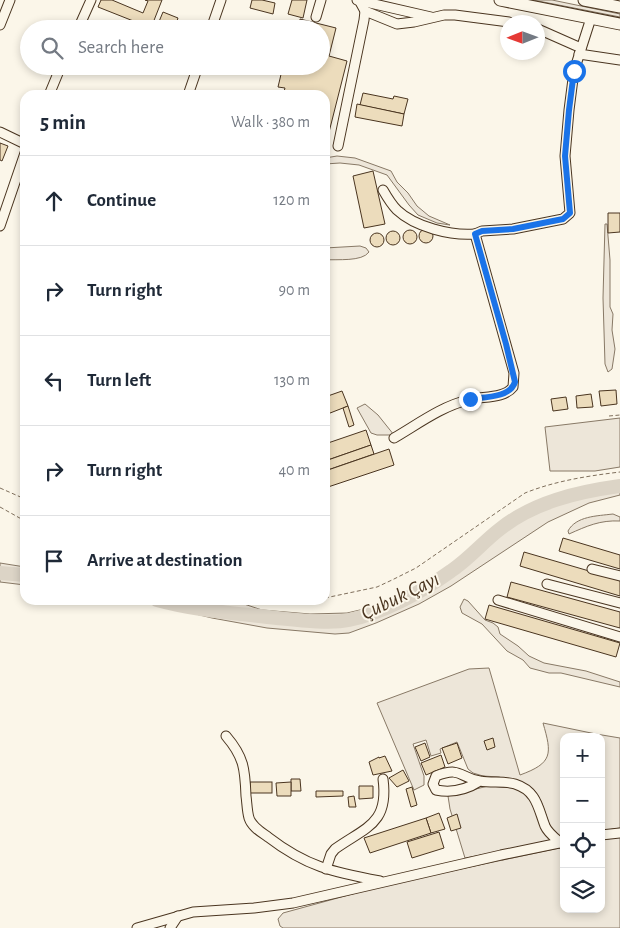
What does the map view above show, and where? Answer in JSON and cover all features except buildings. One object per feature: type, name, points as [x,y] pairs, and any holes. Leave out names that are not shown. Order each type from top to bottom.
[{"type":"main road","points":[[500,0],[620,24]]},
{"type":"main road","points":[[584,0],[620,7]]},
{"type":"street","points":[[0,25],[10,0]]},
{"type":"street","points":[[82,20],[91,0]]},
{"type":"street","points":[[214,20],[221,0]]},
{"type":"street","points":[[316,17],[322,0]]},
{"type":"street","points":[[358,0],[365,11],[397,24],[444,15],[500,21]]},
{"type":"street","points":[[358,0],[434,18]]},
{"type":"street","points":[[338,146],[363,29],[365,11]]},
{"type":"street","points":[[383,190],[397,210],[415,221],[446,232],[475,234],[482,231],[513,229],[563,219],[570,213],[565,171],[566,140],[574,71],[591,18]]},
{"type":"street","points":[[545,33],[580,51],[620,60]]},
{"type":"street","points":[[51,90],[58,75]]},
{"type":"street","points":[[190,90],[195,75]]},
{"type":"street","points":[[0,132],[20,142]]},
{"type":"street","points":[[0,226],[20,168]]},
{"type":"street","points":[[394,438],[450,406],[470,399],[506,393],[513,387],[515,382],[475,234]]},
{"type":"street","points":[[592,569],[620,576]]},
{"type":"street","points":[[547,584],[620,603]]},
{"type":"street","points":[[498,600],[620,637]]},
{"type":"street","points":[[226,736],[237,748],[244,766],[249,820],[253,825],[297,857],[326,869],[383,881]]},
{"type":"street","points":[[326,869],[331,854],[335,849],[369,828],[378,816],[385,795],[383,779]]},
{"type":"street","points":[[480,782],[515,784],[531,792],[537,800],[550,834],[560,842]]},
{"type":"street","points":[[605,835],[620,833]]},
{"type":"street","points":[[137,928],[178,916],[210,910],[254,908],[293,903],[383,881],[560,843]]},
{"type":"street","points":[[170,928],[178,916]]},
{"type":"path","points":[[609,416],[620,415]]},
{"type":"path","points":[[330,597],[377,587],[416,568],[524,493],[571,479],[620,472]]},
{"type":"path","points":[[0,488],[20,497]]},
{"type":"path","points":[[0,507],[20,518]]},
{"type":"shaded area","points":[[533,0],[552,0],[620,14],[620,17]]},
{"type":"shaded area","points":[[330,157],[355,158],[391,171],[397,182],[417,206],[429,216],[450,225],[437,223],[418,215],[387,175],[359,165],[330,164]]},
{"type":"shaded area","points":[[605,224],[607,224],[610,260],[610,307],[613,314],[612,330],[615,349],[612,369],[608,372],[605,364],[603,298]]},
{"type":"shaded area","points":[[360,246],[366,248],[369,252],[361,257],[330,260],[330,248]]},
{"type":"shaded area","points":[[365,404],[378,415],[394,435],[371,433],[357,408]]},
{"type":"shaded area","points":[[620,418],[620,467],[595,471],[550,471],[545,427]]},
{"type":"shaded area","points":[[620,482],[620,495],[589,503],[548,522],[451,586],[419,604],[349,633],[335,634],[267,628],[212,618],[159,605],[247,605],[262,610],[310,614],[347,613],[380,605],[420,585],[453,563],[515,513],[528,505],[585,488]]},
{"type":"shaded area","points":[[613,514],[620,517],[620,521],[588,526],[569,534],[568,531],[576,522],[594,516]]},
{"type":"shaded area","points":[[0,563],[20,566],[20,584],[0,582]]},
{"type":"shaded area","points":[[464,599],[485,620],[498,627],[500,634],[529,656],[544,663],[586,671],[620,682],[620,687],[561,673],[549,673],[530,668],[523,660],[507,651],[482,624],[462,613],[460,607]]},
{"type":"shaded area","points":[[489,668],[520,775],[539,766],[547,756],[548,743],[543,723],[591,733],[560,733],[560,837],[551,829],[541,801],[535,791],[524,785],[499,777],[473,773],[468,769],[457,742],[440,749],[441,753],[431,756],[426,740],[413,744],[424,776],[424,785],[414,790],[377,703],[469,669]]},
{"type":"shaded area","points":[[605,736],[620,738],[620,828],[605,830]]},
{"type":"shaded area","points":[[492,785],[519,789],[526,794],[532,801],[551,842],[465,858],[450,809],[448,796]]},
{"type":"shaded area","points":[[620,837],[620,928],[283,928],[280,926],[278,919],[283,913],[385,885],[560,848],[560,913],[605,913],[605,839]]},
{"type":"waterway","name":"Çubuk Çayı","points":[[178,605],[304,621],[341,621],[362,617],[389,607],[428,587],[458,566],[500,529],[527,512],[572,495],[620,486]]},
{"type":"waterway","name":"Çubuk Çayı","points":[[0,573],[20,575]]},
{"type":"route","points":[[470,399],[506,393],[513,387],[515,382],[475,234],[482,231],[513,229],[563,219],[570,213],[565,156],[574,71]]}]
